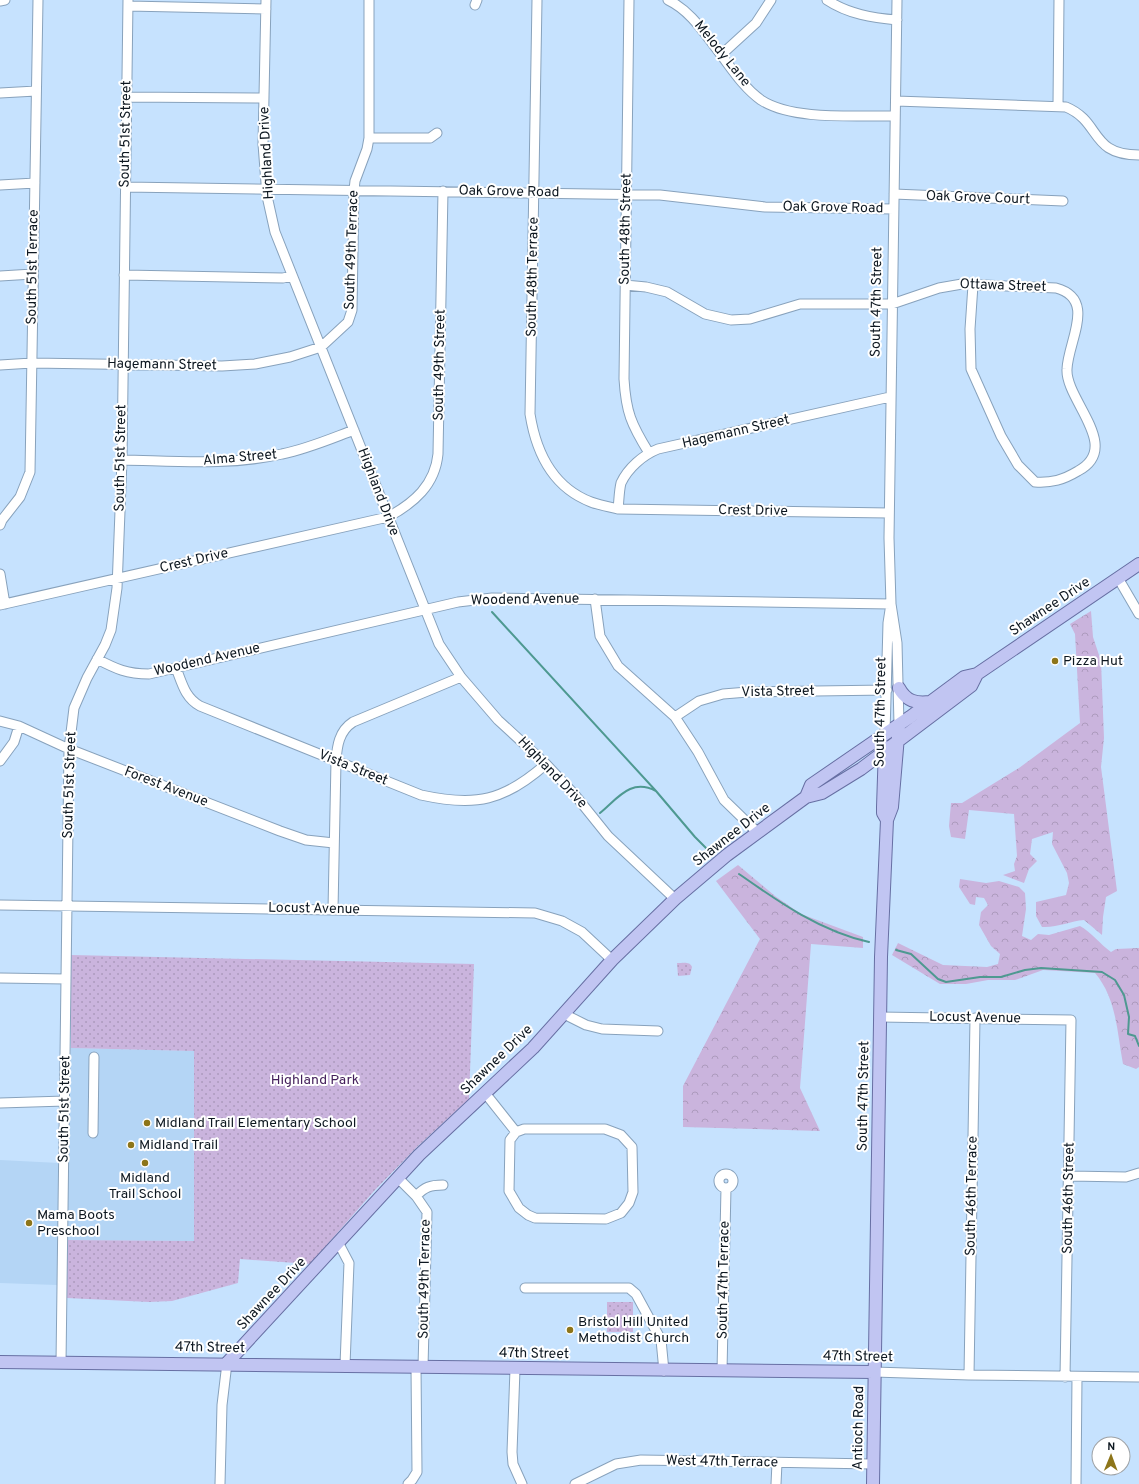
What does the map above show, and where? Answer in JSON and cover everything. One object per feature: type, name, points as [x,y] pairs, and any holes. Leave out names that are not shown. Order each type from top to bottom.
[{"type":"main road","name":"Shawnee Drive","points":[[806,797],[811,785],[964,677],[978,674],[1139,564]]},
{"type":"main road","name":"Shawnee Drive","points":[[227,1363],[250,1340],[420,1155],[533,1048],[612,960],[675,899],[726,855],[806,797],[822,793],[885,752],[971,686],[978,674]]},
{"type":"main road","points":[[893,689],[911,701],[920,703],[930,702]]},
{"type":"main road","name":"South 47th Street","points":[[874,1372],[880,1017],[887,820],[892,807],[898,742],[898,725]]},
{"type":"main road","name":"South 47th Street","points":[[885,734],[883,813],[887,820]]},
{"type":"main road","points":[[861,769],[871,768],[879,773],[884,782]]},
{"type":"main road","points":[[250,1340],[250,1358],[256,1364]]},
{"type":"main road","name":"47th Street","points":[[0,1362],[227,1363],[515,1369],[874,1372]]},
{"type":"main road","name":"Antioch Road","points":[[873,1484],[874,1372]]},
{"type":"street","points":[[0,1],[5,0]]},
{"type":"street","name":"South 51st Terrace","points":[[0,526],[2,520],[20,497],[30,472],[38,0]]},
{"type":"street","name":"South 49th Terrace","points":[[321,347],[348,322],[352,310],[354,190],[355,181],[367,149],[369,138],[370,0]]},
{"type":"street","name":"South 48th Terrace","points":[[537,0],[530,414],[534,436],[540,454],[552,473],[568,488],[590,502],[618,509]]},
{"type":"street","name":"South 48th Street","points":[[629,0],[624,379],[626,401],[633,427],[649,452]]},
{"type":"street","name":"Melody Lane","points":[[668,0],[690,15],[743,84],[761,100],[780,109],[799,114],[896,116]]},
{"type":"street","points":[[721,55],[756,23],[771,0]]},
{"type":"street","points":[[827,0],[851,12],[875,18],[897,20]]},
{"type":"street","name":"South 47th Street","points":[[885,734],[893,689],[897,643],[891,604],[889,513],[897,0]]},
{"type":"street","points":[[1058,105],[1059,0]]},
{"type":"street","points":[[128,3],[266,5]]},
{"type":"street","name":"South 51st Street","points":[[61,1363],[69,749],[74,708],[111,630],[118,579],[122,460],[124,187],[128,3]]},
{"type":"street","name":"Highland Drive","points":[[266,5],[263,144],[266,188],[275,232],[424,610],[439,644],[461,677],[498,720],[546,764],[575,795],[608,836],[675,899]]},
{"type":"street","points":[[0,93],[36,91]]},
{"type":"street","points":[[127,97],[264,98]]},
{"type":"street","points":[[896,101],[1066,106],[1082,115],[1096,136],[1109,149],[1125,154],[1139,155]]},
{"type":"street","points":[[369,138],[430,138],[437,133]]},
{"type":"street","points":[[0,185],[35,183]]},
{"type":"street","name":"Oak Grove Road","points":[[124,187],[626,194],[689,197],[765,207],[894,209]]},
{"type":"street","name":"South 49th Street","points":[[388,516],[406,507],[421,494],[432,479],[437,464],[443,191]]},
{"type":"street","name":"Oak Grove Court","points":[[894,194],[1063,201]]},
{"type":"street","points":[[0,276],[33,274]]},
{"type":"street","points":[[124,275],[283,278],[292,276]]},
{"type":"street","name":"Ottawa Street","points":[[625,285],[646,287],[667,292],[705,314],[731,320],[750,319],[800,304],[892,304],[939,288],[962,284],[1056,288],[1066,291],[1075,302],[1078,318],[1066,370],[1069,383],[1094,436],[1095,448],[1090,462],[1087,466],[1077,472],[1060,480],[1035,482],[1018,465],[1001,436],[971,369],[970,329],[973,285]]},
{"type":"street","name":"Hagemann Street","points":[[0,365],[32,363],[222,366],[255,364],[290,357],[321,347]]},
{"type":"street","name":"Hagemann Street","points":[[618,509],[621,484],[632,466],[649,452],[890,397]]},
{"type":"street","name":"Alma Street","points":[[122,460],[206,462],[240,460],[282,454],[314,446],[354,430]]},
{"type":"street","name":"Crest Drive","points":[[618,509],[889,513]]},
{"type":"street","name":"Crest Drive","points":[[2,605],[388,516]]},
{"type":"street","points":[[0,574],[2,605]]},
{"type":"street","points":[[1118,578],[1139,614]]},
{"type":"street","name":"Woodend Avenue","points":[[97,659],[118,670],[133,674],[149,674],[458,602],[492,598],[891,604]]},
{"type":"street","points":[[595,599],[600,636],[618,666],[675,717],[698,752],[724,800],[758,833]]},
{"type":"street","name":"Vista Street","points":[[176,668],[185,692],[192,701],[421,795],[447,801],[474,802],[501,795],[526,782],[546,764]]},
{"type":"street","points":[[333,910],[336,761],[337,745],[342,731],[352,722],[461,677]]},
{"type":"street","name":"South 47th Street","points":[[893,689],[898,725]]},
{"type":"street","name":"Vista Street","points":[[675,717],[699,700],[723,694],[748,692],[893,689]]},
{"type":"street","name":"Forest Avenue","points":[[0,721],[19,726],[69,749],[280,832],[306,840],[334,843]]},
{"type":"street","points":[[0,762],[14,742],[19,726]]},
{"type":"street","name":"Locust Avenue","points":[[0,904],[535,913],[562,921],[582,932],[612,960]]},
{"type":"street","points":[[0,978],[66,979]]},
{"type":"street","points":[[564,1014],[586,1025],[602,1029],[658,1031]]},
{"type":"street","name":"Locust Avenue","points":[[880,1017],[1071,1020]]},
{"type":"street","name":"South 46th Terrace","points":[[969,1375],[976,1018]]},
{"type":"street","name":"South 46th Street","points":[[1065,1377],[1070,1176],[1071,1020]]},
{"type":"street","points":[[93,1133],[94,1057]]},
{"type":"street","points":[[485,1093],[516,1132]]},
{"type":"street","points":[[0,1103],[65,1101]]},
{"type":"street","points":[[524,1129],[605,1129],[621,1134],[632,1147],[633,1192],[626,1207],[621,1213],[606,1219],[535,1218],[528,1215],[514,1202],[509,1191],[510,1140],[516,1132],[524,1129]]},
{"type":"street","points":[[1070,1176],[1126,1177],[1139,1173]]},
{"type":"street","name":"South 49th Terrace","points":[[398,1178],[416,1196],[427,1212],[419,1367],[417,1472],[408,1484]]},
{"type":"street","points":[[416,1196],[424,1188],[430,1185],[443,1185]]},
{"type":"street","name":"South 47th Terrace","points":[[722,1371],[726,1188]]},
{"type":"street","points":[[339,1244],[348,1263],[345,1365]]},
{"type":"street","points":[[524,1288],[629,1288],[636,1294],[661,1340],[664,1370]]},
{"type":"street","points":[[220,1484],[222,1405],[227,1363]]},
{"type":"street","points":[[515,1369],[512,1452],[513,1464],[522,1484]]},
{"type":"street","name":"47th Street","points":[[874,1372],[1065,1377],[1139,1377]]},
{"type":"street","points":[[1076,1484],[1077,1377]]},
{"type":"street","name":"West 47th Terrace","points":[[575,1484],[616,1464],[641,1460],[873,1464]]},
{"type":"street","points":[[776,1484],[777,1463]]},
{"type":"shaded area","name":"Midland Trail","points":[[71,1048],[194,1051],[194,1241],[67,1240]]},
{"type":"shaded area","name":"Mama Boots Preschool","points":[[0,1160],[59,1163],[57,1285],[0,1283]]},
{"type":"green space","points":[[1091,611],[1093,637],[1101,661],[1104,738],[1101,767],[1117,891],[1106,897],[1102,935],[1084,920],[1042,927],[1036,916],[1036,902],[1066,895],[1069,883],[1067,873],[1052,844],[1053,832],[1032,839],[1030,854],[1037,861],[1029,869],[1024,883],[1003,875],[1015,871],[1014,864],[1017,856],[1014,814],[969,810],[965,839],[951,837],[949,826],[951,803],[962,803],[1019,768],[1080,723],[1075,634],[1070,624]]},
{"type":"green space","points":[[738,865],[775,896],[801,914],[863,937],[863,948],[811,944],[800,1088],[820,1131],[683,1127],[683,1086],[760,939],[716,881]]},
{"type":"green space","points":[[960,879],[986,883],[999,881],[1019,887],[1025,893],[1026,909],[1022,936],[1031,940],[1038,934],[1049,935],[1080,926],[1088,931],[1111,952],[1116,949],[1139,948],[1139,1067],[1136,1069],[1123,1064],[1112,1005],[1108,994],[1095,973],[1043,970],[1015,980],[988,980],[966,984],[940,984],[892,955],[898,943],[943,965],[987,967],[998,964],[1000,954],[991,946],[979,925],[981,912],[988,905],[984,898],[976,897],[975,905],[970,904],[959,887]]},
{"type":"green space","name":"Highland Park","points":[[71,955],[474,964],[469,1099],[418,1146],[375,1190],[310,1264],[240,1259],[238,1283],[172,1301],[149,1302],[67,1298],[67,1240],[194,1241],[194,1051],[71,1048]]},
{"type":"green space","points":[[677,963],[690,964],[692,967],[690,975],[678,976]]},
{"type":"green space","points":[[607,1302],[633,1302],[633,1332],[607,1332]]},
{"type":"waterway","points":[[492,612],[656,791]]},
{"type":"waterway","points":[[600,813],[619,796],[632,788],[647,788],[656,791],[706,848]]},
{"type":"waterway","points":[[739,874],[769,895],[817,923],[834,931],[869,942]]},
{"type":"waterway","points":[[896,950],[911,954],[938,979],[946,982],[980,977],[1001,977],[1025,970],[1041,968],[1102,972],[1115,980],[1124,995],[1129,1017],[1128,1034],[1135,1036],[1139,1046]]},
{"type":"place","name":"Pizza Hut","points":[[1055,661]]},
{"type":"place","name":"Midland Trail Elementary School","points":[[147,1123]]},
{"type":"place","name":"Midland Trail","points":[[131,1145]]},
{"type":"place","name":"Midland Trail School","points":[[145,1163]]},
{"type":"place","name":"Mama Boots Preschool","points":[[29,1223]]},
{"type":"place","name":"Bristol Hill United Methodist Church","points":[[570,1330]]}]
